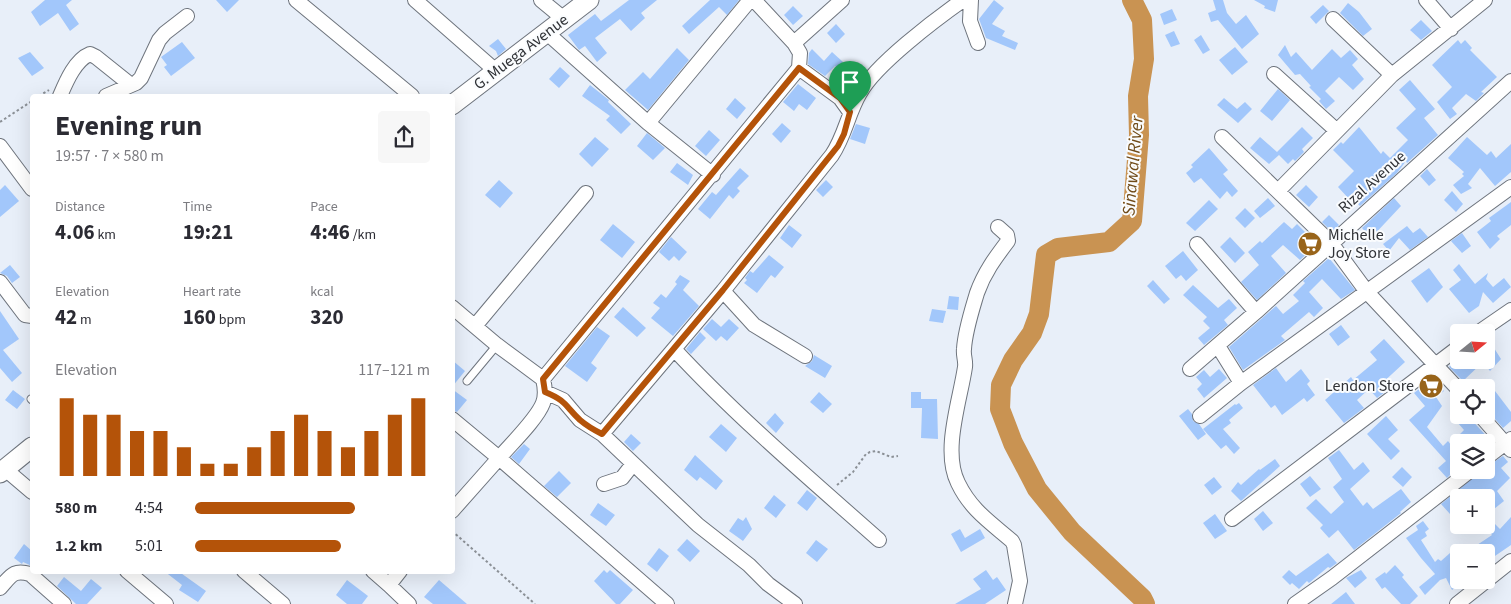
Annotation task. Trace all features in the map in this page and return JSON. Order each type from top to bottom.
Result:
[{"type":"street","points":[[296,0],[410,94]]},
{"type":"street","points":[[415,0],[496,71]]},
{"type":"street","points":[[541,0],[564,19]]},
{"type":"street","name":"G. Muega Avenue","points":[[455,103],[589,0]]},
{"type":"street","points":[[648,123],[750,0]]},
{"type":"street","points":[[455,508],[538,412],[543,403],[544,386],[799,68],[800,54],[794,42],[754,0]]},
{"type":"street","points":[[794,42],[842,0]]},
{"type":"street","points":[[602,434],[723,290],[832,155],[844,134],[850,112],[859,93],[872,76],[962,0]]},
{"type":"street","points":[[971,0],[970,21],[978,43]]},
{"type":"street","points":[[1426,0],[1451,29]]},
{"type":"street","points":[[1278,191],[1392,76],[1485,0]]},
{"type":"street","points":[[111,94],[131,85],[141,78],[165,33],[187,16]]},
{"type":"street","points":[[1333,20],[1392,76]]},
{"type":"street","points":[[547,33],[648,123],[713,175]]},
{"type":"street","points":[[61,94],[77,65],[84,57],[90,54],[131,85]]},
{"type":"street","points":[[799,68],[840,98],[850,112]]},
{"type":"street","points":[[1274,74],[1337,131]]},
{"type":"street","name":"Rizal Avenue","points":[[1190,369],[1218,346],[1511,82]]},
{"type":"street","points":[[1222,137],[1331,243],[1367,292],[1450,380]]},
{"type":"street","points":[[0,146],[30,184]]},
{"type":"street","points":[[1200,416],[1241,383],[1511,187]]},
{"type":"street","points":[[475,326],[586,193]]},
{"type":"street","points":[[998,227],[1007,235],[1008,241],[983,278],[966,336],[963,356],[965,366],[958,396],[952,465],[957,483],[974,508],[983,518],[1012,541],[1014,545],[1020,581],[1015,604]]},
{"type":"street","points":[[1197,244],[1256,312]]},
{"type":"street","points":[[0,282],[25,315],[30,316]]},
{"type":"street","points":[[723,290],[754,325],[805,356]]},
{"type":"street","points":[[455,309],[563,400],[580,420],[602,434],[698,526],[749,565],[768,584],[795,604]]},
{"type":"street","points":[[1491,324],[1511,310]]},
{"type":"street","points":[[1218,346],[1241,383]]},
{"type":"street","points":[[674,349],[700,377],[879,540]]},
{"type":"street","points":[[1232,518],[1450,354]]},
{"type":"street","points":[[455,421],[667,604]]},
{"type":"street","points":[[1489,424],[1509,444],[1495,453]]},
{"type":"street","points":[[30,449],[3,471],[30,491]]},
{"type":"street","points":[[604,484],[622,478],[633,464]]},
{"type":"street","points":[[1295,604],[1332,578],[1459,479]]},
{"type":"street","points":[[1457,604],[1511,561]]},
{"type":"street","points":[[0,588],[17,571],[23,572],[30,574],[64,604]]},
{"type":"street","points":[[131,574],[166,604]]},
{"type":"street","points":[[248,574],[283,604]]},
{"type":"street","points":[[377,574],[409,604]]},
{"type":"street","points":[[389,584],[397,574]]},
{"type":"lane","points":[[467,381],[497,345]]},
{"type":"path","points":[[0,122],[30,102]]},
{"type":"path","points":[[827,494],[853,472],[866,454],[876,451],[891,457],[898,456]]},
{"type":"path","points":[[455,534],[535,604]]},
{"type":"building","points":[[45,0],[72,0],[66,5],[79,24],[70,31],[58,13],[40,26],[31,12]]},
{"type":"building","points":[[216,0],[239,0],[227,12]]},
{"type":"building","points":[[629,0],[657,0],[641,13],[645,18],[631,31],[620,19],[595,38],[607,53],[597,62],[585,46],[579,50],[568,35],[595,14],[601,21]]},
{"type":"building","points":[[710,0],[739,0],[727,15],[719,7],[689,34],[682,26]]},
{"type":"building","points":[[994,0],[1004,8],[992,24],[1005,31],[1002,36],[1018,43],[1015,50],[986,38],[979,19]]},
{"type":"building","points":[[1213,0],[1223,0],[1227,13],[1236,24],[1246,15],[1259,34],[1242,49],[1218,20],[1211,22],[1208,13],[1216,10]]},
{"type":"building","points":[[1254,0],[1278,0],[1275,12],[1264,8],[1265,6]]},
{"type":"building","points":[[1348,3],[1359,12],[1372,29],[1363,36],[1340,13]]},
{"type":"building","points":[[1323,5],[1329,11],[1316,24],[1310,17]]},
{"type":"building","points":[[793,6],[803,16],[793,25],[784,15]]},
{"type":"building","points":[[1172,9],[1177,20],[1164,25],[1160,14]]},
{"type":"building","points":[[1421,20],[1432,31],[1421,40],[1410,30]]},
{"type":"building","points":[[836,24],[845,34],[836,43],[827,33]]},
{"type":"building","points":[[1174,31],[1180,44],[1171,47],[1165,35]]},
{"type":"building","points":[[1201,35],[1210,50],[1203,54],[1194,40]]},
{"type":"building","points":[[498,39],[506,49],[498,56],[496,51],[489,46]]},
{"type":"building","points":[[1458,40],[1461,44],[1465,40],[1472,48],[1470,50],[1497,77],[1481,92],[1484,93],[1476,101],[1466,94],[1452,108],[1457,114],[1450,119],[1437,102],[1452,87],[1432,65]]},
{"type":"building","points":[[182,42],[195,58],[171,76],[164,67],[167,65],[161,57]]},
{"type":"building","points":[[1285,45],[1291,57],[1296,52],[1312,70],[1332,49],[1341,58],[1350,50],[1358,59],[1352,65],[1364,79],[1353,90],[1339,77],[1325,91],[1335,101],[1326,109],[1319,101],[1321,99],[1309,87],[1311,86],[1300,74],[1295,75],[1278,55]]},
{"type":"building","points":[[1235,47],[1248,62],[1232,75],[1219,60]]},
{"type":"building","points":[[677,48],[689,60],[648,110],[625,90],[643,72],[650,79]]},
{"type":"building","points":[[812,49],[824,61],[832,52],[843,62],[837,68],[835,66],[825,76],[808,64],[809,53]]},
{"type":"building","points":[[30,52],[44,68],[32,76],[18,58]]},
{"type":"building","points":[[560,67],[570,76],[559,88],[549,79]]},
{"type":"building","points":[[1410,80],[1435,109],[1424,118],[1438,135],[1407,163],[1406,161],[1397,173],[1360,206],[1352,198],[1350,200],[1338,187],[1354,171],[1333,150],[1341,142],[1343,144],[1359,127],[1381,154],[1383,151],[1390,158],[1408,140],[1396,128],[1416,109],[1399,90]]},
{"type":"building","points":[[798,84],[816,98],[807,110],[799,104],[794,111],[783,102]]},
{"type":"building","points":[[590,85],[609,100],[608,102],[631,124],[621,134],[606,120],[610,116],[582,96]]},
{"type":"building","points":[[1278,89],[1290,100],[1272,121],[1260,111]]},
{"type":"building","points":[[735,98],[746,108],[737,119],[726,109]]},
{"type":"building","points":[[1224,98],[1237,109],[1245,102],[1252,109],[1238,123],[1217,105]]},
{"type":"building","points":[[782,123],[791,131],[781,143],[772,134]]},
{"type":"building","points":[[856,124],[870,128],[865,144],[850,139]]},
{"type":"building","points":[[1302,127],[1313,138],[1302,149],[1304,152],[1295,161],[1293,159],[1288,164],[1279,155],[1269,164],[1250,148],[1260,137],[1277,152]]},
{"type":"building","points":[[709,130],[720,140],[706,156],[695,146]]},
{"type":"building","points":[[647,133],[665,148],[653,160],[637,146]]},
{"type":"building","points":[[595,137],[609,149],[592,167],[579,154]]},
{"type":"building","points":[[1467,137],[1487,155],[1491,151],[1496,158],[1511,144],[1511,172],[1495,186],[1480,168],[1468,184],[1472,188],[1461,194],[1453,185],[1464,176],[1462,174],[1464,172],[1448,158]]},
{"type":"building","points":[[1209,148],[1228,170],[1223,174],[1238,191],[1232,197],[1227,191],[1220,199],[1201,178],[1194,183],[1186,173],[1193,167],[1191,165]]},
{"type":"building","points":[[677,163],[693,175],[688,185],[670,172]]},
{"type":"building","points":[[740,168],[749,176],[737,188],[740,191],[733,199],[729,195],[710,219],[698,209],[712,192],[716,195]]},
{"type":"building","points":[[1427,169],[1436,180],[1429,186],[1420,176]]},
{"type":"building","points":[[499,180],[513,193],[500,208],[485,195]]},
{"type":"building","points":[[826,180],[833,187],[823,197],[816,190]]},
{"type":"building","points":[[5,185],[19,201],[0,217],[0,190]]},
{"type":"building","points":[[1306,185],[1318,197],[1309,207],[1296,195]]},
{"type":"building","points":[[1452,191],[1463,204],[1456,212],[1444,200]]},
{"type":"building","points":[[1268,198],[1275,206],[1260,218],[1254,211]]},
{"type":"building","points":[[1394,198],[1401,206],[1371,238],[1362,228]]},
{"type":"building","points":[[1209,200],[1218,209],[1195,231],[1186,223]]},
{"type":"building","points":[[1511,202],[1511,225],[1497,236],[1500,239],[1490,249],[1477,232],[1491,221],[1489,218]]},
{"type":"building","points":[[1245,208],[1255,218],[1245,228],[1235,218]]},
{"type":"building","points":[[1329,215],[1339,225],[1332,232],[1322,222]]},
{"type":"building","points":[[1284,222],[1292,229],[1297,224],[1305,232],[1301,236],[1313,248],[1300,260],[1283,245],[1271,256],[1286,273],[1257,300],[1241,282],[1259,265],[1248,252],[1260,241],[1262,243]]},
{"type":"building","points":[[613,224],[635,242],[622,258],[600,240]]},
{"type":"building","points":[[789,225],[802,235],[792,248],[780,238]]},
{"type":"building","points":[[1407,226],[1413,233],[1420,228],[1428,237],[1410,250],[1399,238],[1389,251],[1383,244]]},
{"type":"building","points":[[1462,233],[1471,246],[1462,253],[1451,241]]},
{"type":"building","points":[[671,237],[687,252],[679,261],[674,256],[669,261],[659,252]]},
{"type":"building","points":[[1230,237],[1245,253],[1235,263],[1220,247]]},
{"type":"building","points":[[1183,251],[1198,270],[1186,281],[1181,275],[1176,279],[1165,266]]},
{"type":"building","points":[[769,255],[784,267],[775,278],[771,275],[757,293],[744,283],[747,280],[745,278],[750,271],[753,273]]},
{"type":"building","points":[[1329,258],[1355,290],[1341,299],[1322,279],[1309,292],[1323,308],[1314,317],[1309,312],[1281,336],[1285,340],[1243,370],[1229,347],[1276,306],[1283,314],[1299,301],[1293,295],[1305,283],[1303,281]]},
{"type":"building","points":[[1459,264],[1475,284],[1488,273],[1486,279],[1493,287],[1504,278],[1511,287],[1493,303],[1483,292],[1479,306],[1469,313],[1449,289],[1461,280],[1453,270]]},
{"type":"building","points":[[10,265],[20,277],[12,283],[7,276],[0,273]]},
{"type":"building","points":[[1429,268],[1443,287],[1427,303],[1411,281]]},
{"type":"building","points":[[680,275],[690,281],[683,290],[699,306],[673,336],[651,318],[660,308],[653,303],[661,294],[666,298],[677,284],[675,282]]},
{"type":"building","points":[[1153,280],[1170,299],[1164,304],[1147,286]]},
{"type":"building","points":[[1193,285],[1218,308],[1229,299],[1237,308],[1224,320],[1228,325],[1204,345],[1198,338],[1210,328],[1203,321],[1207,317],[1183,295]]},
{"type":"building","points":[[949,296],[959,297],[958,310],[947,309]]},
{"type":"building","points":[[623,307],[646,328],[637,337],[614,317]]},
{"type":"building","points":[[932,309],[946,311],[943,323],[929,321]]},
{"type":"building","points":[[0,311],[19,339],[3,350],[22,373],[12,382],[0,368]]},
{"type":"building","points":[[712,319],[721,327],[729,319],[739,328],[727,341],[721,336],[716,341],[703,329]]},
{"type":"building","points":[[1341,325],[1350,337],[1338,346],[1329,334]]},
{"type":"building","points":[[597,327],[610,336],[591,363],[597,368],[587,382],[565,366]]},
{"type":"building","points":[[700,332],[706,338],[691,354],[686,349]]},
{"type":"building","points":[[1384,339],[1405,362],[1379,386],[1385,392],[1377,398],[1369,389],[1357,400],[1364,408],[1344,423],[1325,400],[1351,377],[1353,380],[1377,360],[1370,352]]},
{"type":"building","points":[[1495,350],[1501,359],[1495,366]]},
{"type":"building","points":[[814,355],[832,366],[825,378],[805,366],[812,361]]},
{"type":"building","points":[[455,363],[465,371],[455,383]]},
{"type":"building","points":[[1276,368],[1286,382],[1301,369],[1310,381],[1307,384],[1315,395],[1307,402],[1304,398],[1282,415],[1275,405],[1271,408],[1253,385]]},
{"type":"building","points":[[1219,369],[1227,378],[1204,398],[1197,389],[1202,384],[1196,377],[1204,370],[1210,377]]},
{"type":"building","points":[[1451,369],[1476,369],[1465,379],[1461,379]]},
{"type":"building","points":[[1432,379],[1444,391],[1436,397],[1442,406],[1427,427],[1443,446],[1448,441],[1450,444],[1450,475],[1447,478],[1438,468],[1446,461],[1409,420],[1425,406],[1414,393]]},
{"type":"building","points":[[13,390],[25,399],[17,409],[5,400]]},
{"type":"building","points":[[455,391],[467,400],[457,412],[455,411]]},
{"type":"building","points":[[1495,391],[1511,412],[1511,421],[1503,428],[1495,419]]},
{"type":"building","points":[[819,392],[832,404],[823,413],[810,402]]},
{"type":"building","points":[[911,392],[921,392],[921,399],[937,399],[938,439],[921,438],[922,408],[911,408]]},
{"type":"building","points":[[1239,403],[1243,408],[1229,420],[1231,423],[1223,429],[1240,448],[1234,454],[1226,445],[1221,449],[1203,429],[1235,404]]},
{"type":"building","points":[[1188,409],[1192,414],[1193,421],[1199,424],[1206,434],[1198,440],[1179,416]]},
{"type":"building","points":[[775,413],[784,423],[776,433],[766,423]]},
{"type":"building","points":[[1386,416],[1398,430],[1388,439],[1400,451],[1391,460],[1367,434]]},
{"type":"building","points":[[721,424],[737,438],[726,452],[709,437]]},
{"type":"building","points":[[1459,424],[1475,424],[1485,434],[1460,434],[1464,430]]},
{"type":"building","points":[[631,434],[641,443],[633,451],[624,442]]},
{"type":"building","points":[[524,444],[530,449],[519,464],[511,457]]},
{"type":"building","points":[[1339,450],[1354,470],[1363,462],[1370,471],[1350,489],[1363,506],[1367,502],[1373,509],[1401,489],[1411,502],[1401,513],[1354,550],[1338,530],[1329,538],[1320,528],[1323,525],[1306,508],[1316,499],[1331,514],[1344,502],[1333,487],[1342,479],[1328,458]]},
{"type":"building","points":[[695,455],[723,481],[716,490],[700,477],[697,481],[684,470]]},
{"type":"building","points":[[1503,456],[1508,462],[1501,468],[1510,478],[1497,491],[1504,501],[1495,508],[1495,489],[1459,489],[1472,479],[1495,479],[1495,461]]},
{"type":"building","points":[[1275,459],[1280,466],[1241,501],[1231,491],[1238,482],[1241,485],[1259,469]]},
{"type":"building","points":[[1402,467],[1412,477],[1403,487],[1392,477]]},
{"type":"building","points":[[559,471],[571,483],[557,497],[544,486]]},
{"type":"building","points":[[1310,476],[1321,489],[1310,497],[1300,484]]},
{"type":"building","points":[[1214,477],[1222,487],[1212,495],[1204,485]]},
{"type":"building","points":[[807,490],[817,498],[807,511],[797,503]]},
{"type":"building","points":[[774,495],[786,505],[776,518],[764,508]]},
{"type":"building","points":[[1450,497],[1450,514],[1441,504]]},
{"type":"building","points":[[598,503],[615,515],[606,526],[590,515]]},
{"type":"building","points":[[1263,511],[1273,523],[1263,531],[1254,519]]},
{"type":"building","points":[[1215,514],[1227,531],[1215,539],[1203,523]]},
{"type":"building","points":[[746,517],[752,529],[743,541],[729,531],[738,518],[743,521]]},
{"type":"building","points":[[1511,517],[1511,545],[1495,556],[1495,544],[1478,544],[1491,534],[1495,534],[1495,524],[1500,529]]},
{"type":"building","points":[[1423,521],[1429,529],[1425,532],[1427,536],[1421,540],[1435,562],[1438,559],[1441,561],[1450,553],[1450,586],[1446,578],[1440,580],[1425,595],[1419,587],[1435,574],[1406,538],[1418,530],[1416,526]]},
{"type":"building","points":[[960,529],[965,538],[980,529],[985,538],[961,552],[951,534]]},
{"type":"building","points":[[687,539],[700,551],[690,562],[677,550]]},
{"type":"building","points":[[816,540],[828,549],[817,562],[806,553]]},
{"type":"building","points":[[24,544],[30,549],[30,565],[23,562],[22,564],[14,558]]},
{"type":"building","points":[[659,548],[669,556],[657,572],[647,564]]},
{"type":"building","points":[[1328,553],[1337,563],[1330,568],[1328,567],[1309,583],[1307,581],[1299,589],[1292,583],[1290,585],[1282,577],[1289,570],[1296,576]]},
{"type":"building","points":[[1395,565],[1404,575],[1402,577],[1418,596],[1410,604],[1401,604],[1385,587],[1382,589],[1375,579],[1385,572],[1386,574]]},
{"type":"building","points":[[604,570],[607,573],[610,570],[633,590],[620,604],[616,604],[594,581]]},
{"type":"building","points":[[986,570],[993,580],[997,577],[1006,590],[985,604],[955,604],[981,589],[973,579]]},
{"type":"building","points":[[1361,570],[1367,578],[1355,588],[1346,578]]},
{"type":"building","points":[[168,574],[182,574],[206,591],[198,602],[179,590],[182,585]]},
{"type":"building","points":[[64,577],[81,591],[91,579],[102,588],[87,604],[76,604],[57,586]]},
{"type":"building","points":[[347,580],[368,596],[362,604],[347,604],[336,595]]},
{"type":"building","points":[[439,580],[467,604],[433,604],[424,597]]},
{"type":"building","points":[[1346,592],[1355,604],[1331,604]]},
{"type":"waterway","name":"Sinawal River","points":[[1132,0],[1142,20],[1144,59],[1138,96],[1139,135],[1132,221],[1109,242],[1058,248],[1046,255],[1039,314],[1032,333],[1013,360],[1001,385],[1000,409],[1013,443],[1037,489],[1072,532],[1142,598],[1145,604]]},
{"type":"place","name":"Michelle Joy Store","points":[[1310,244]]},
{"type":"place","name":"Lendon Store","points":[[1431,386]]},
{"type":"route","points":[[799,68],[840,98],[850,112],[844,134],[832,155],[723,290],[658,366],[625,409],[602,434],[580,420],[563,400],[545,392],[543,379],[713,175],[799,68]]}]
